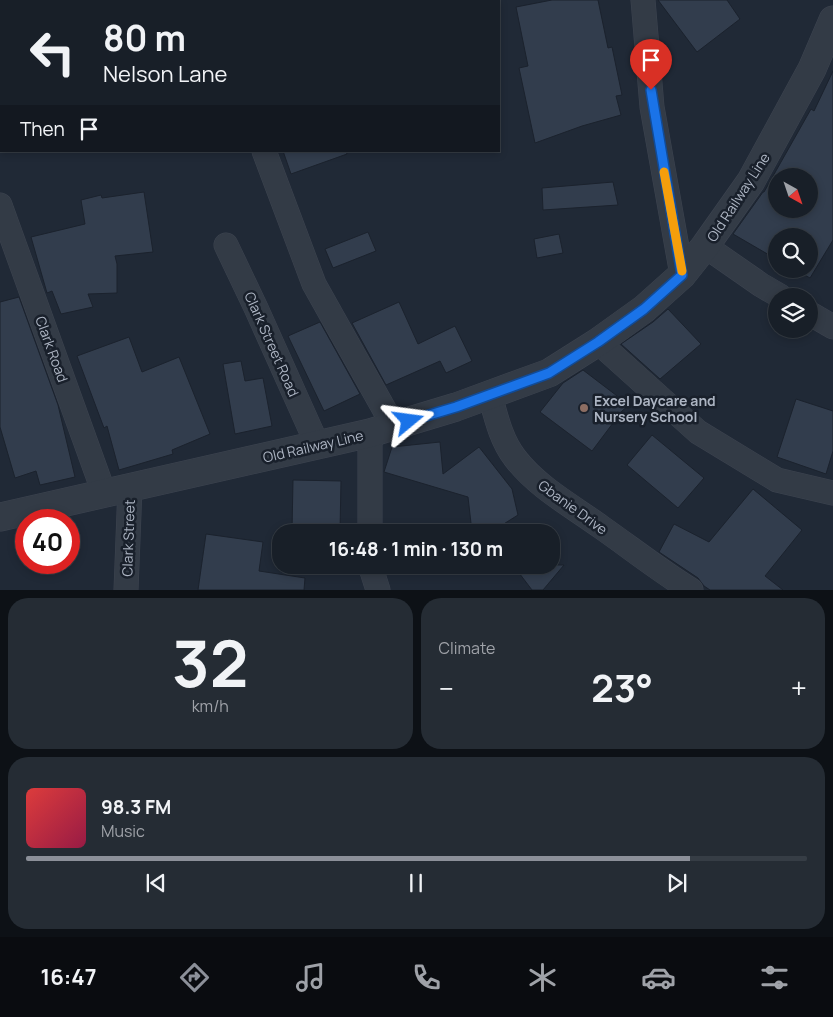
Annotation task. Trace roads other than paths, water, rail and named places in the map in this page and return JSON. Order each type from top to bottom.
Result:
[{"type":"street","points":[[643,0],[652,107],[682,275]]},
{"type":"street","name":"Old Railway Line","points":[[0,517],[234,465],[382,429],[456,407],[549,373],[598,342],[644,309],[682,275],[752,181],[812,69],[833,20]]},
{"type":"street","points":[[264,152],[314,284],[382,429],[371,524]]},
{"type":"street","name":"Clark Road","points":[[0,205],[117,490]]},
{"type":"street","name":"Clark Street Road","points":[[226,245],[317,444]]},
{"type":"street","points":[[705,246],[768,289]]},
{"type":"street","points":[[818,318],[833,327]]},
{"type":"street","points":[[598,342],[698,432],[777,480],[833,494]]},
{"type":"street","name":"Gbanie Drive","points":[[490,395],[502,438],[524,469],[540,484],[581,514],[692,590]]},
{"type":"street","name":"Clark Street","points":[[117,490],[126,590]]},
{"type":"street","points":[[373,574],[378,590]]},
{"type":"place","name":"Excel Daycare and Nursery School","points":[[584,408]]}]
